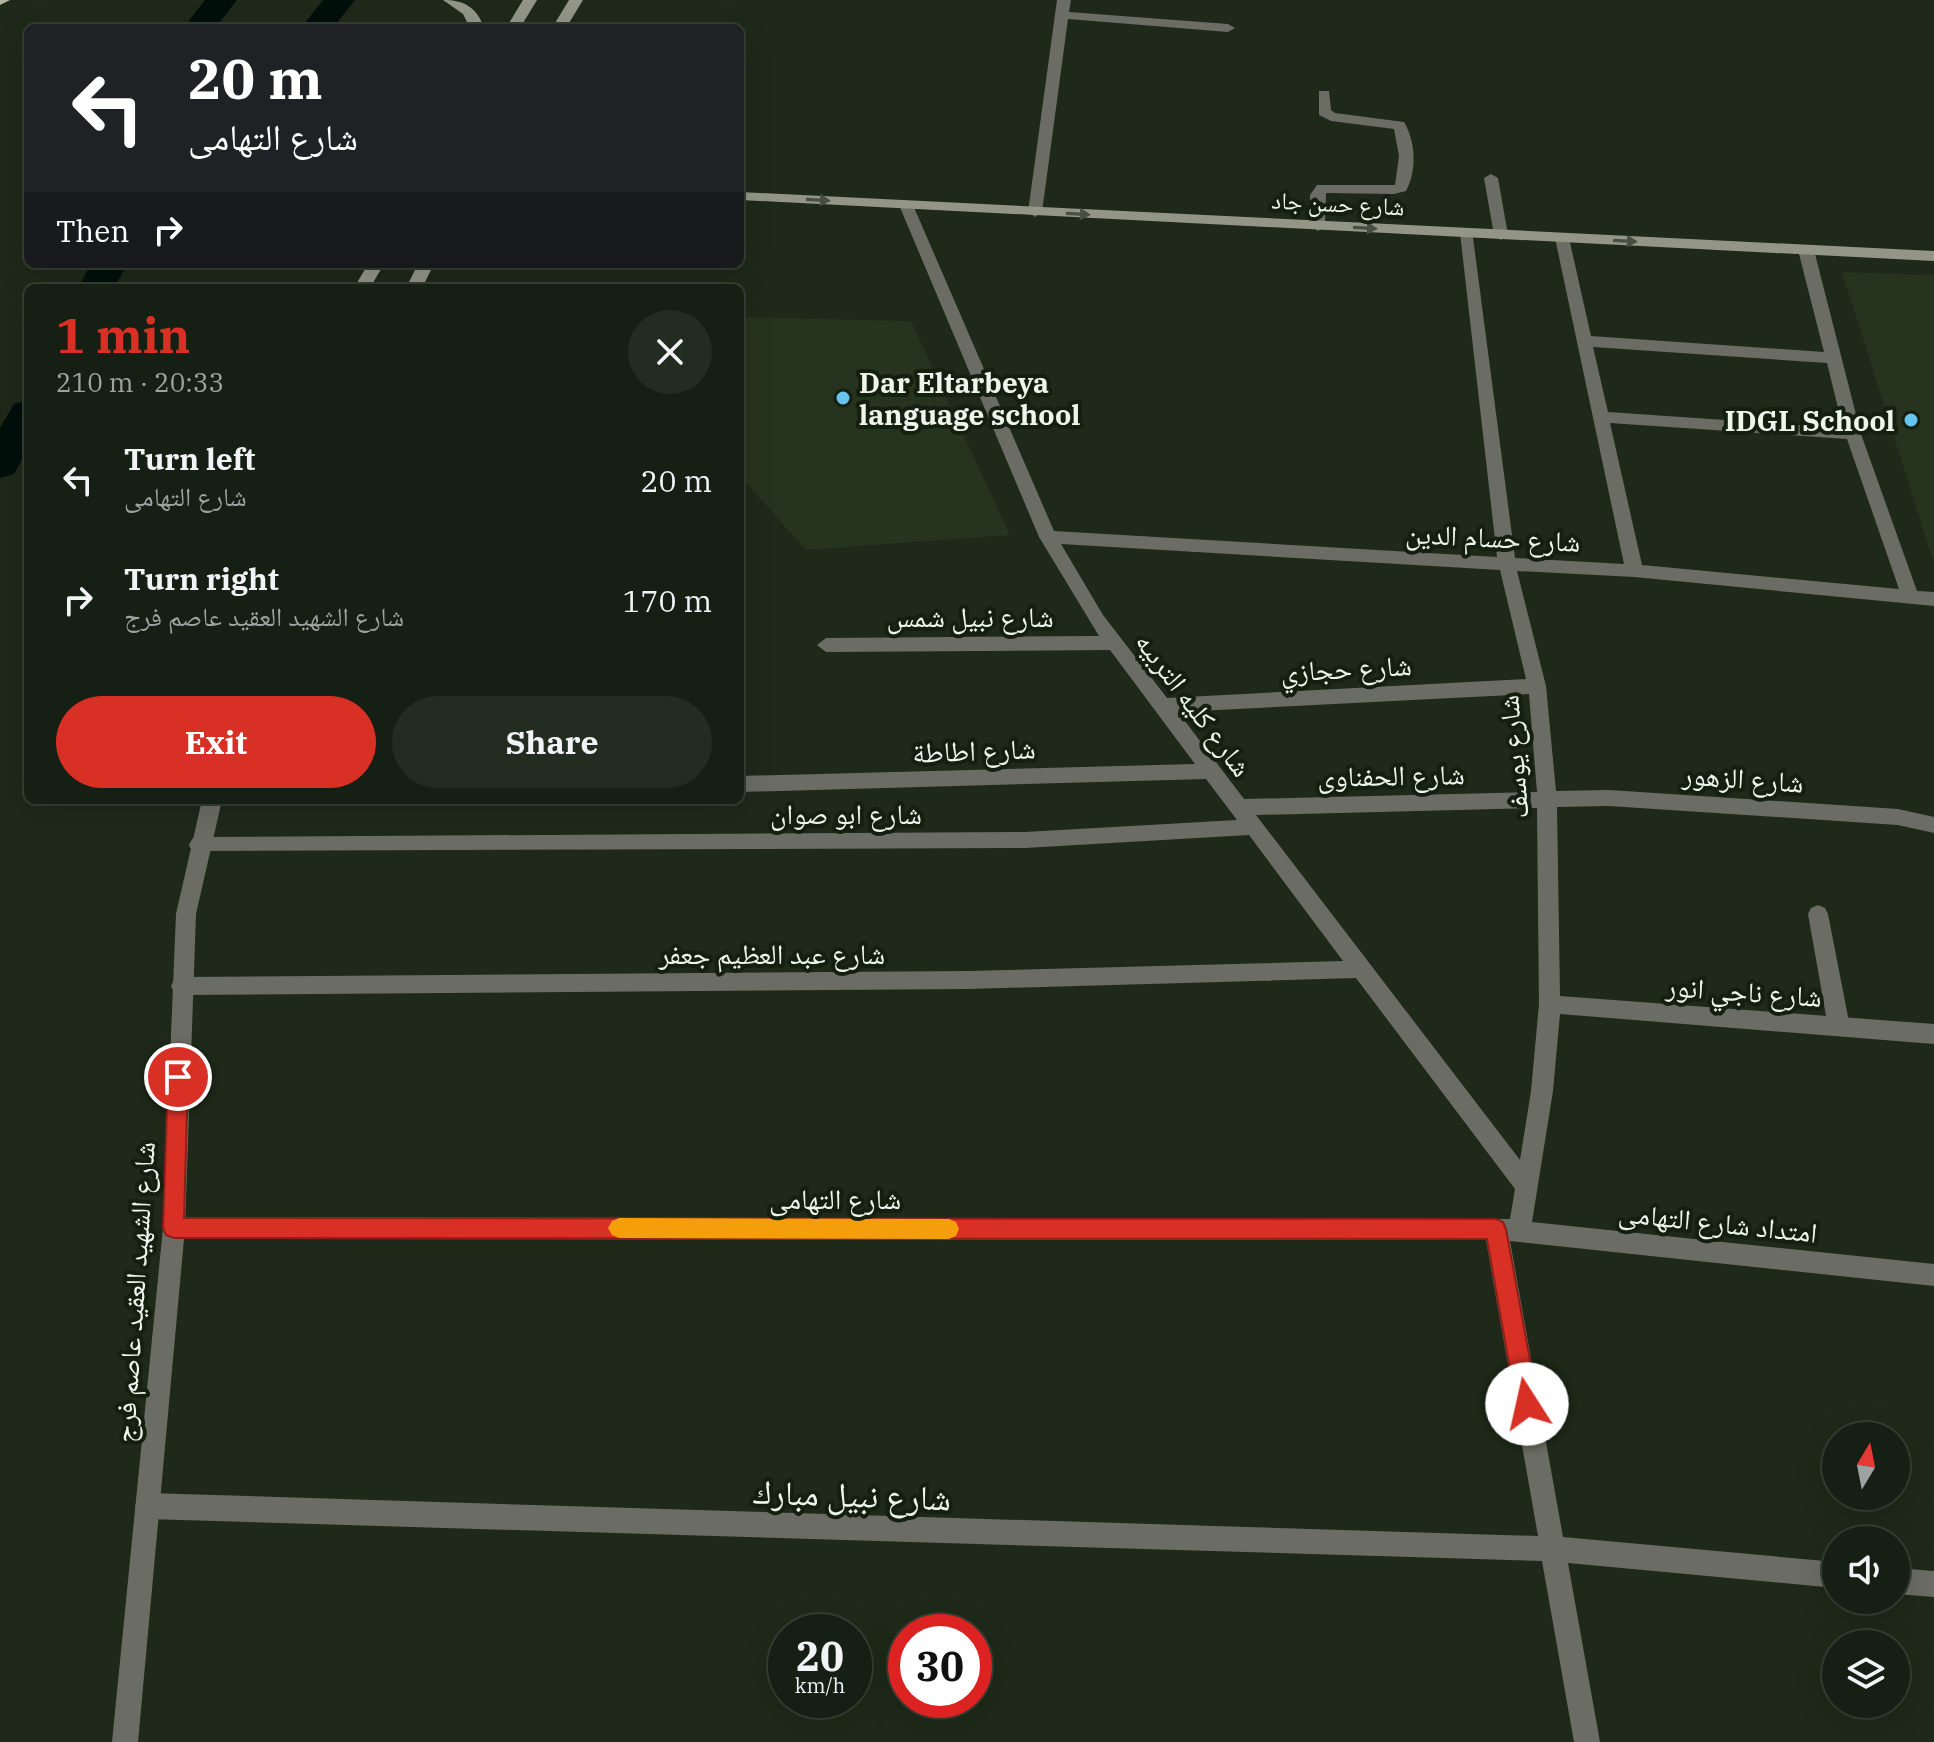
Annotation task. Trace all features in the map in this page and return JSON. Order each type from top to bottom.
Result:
[{"type":"main road","points":[[450,0],[462,5],[476,24]]},
{"type":"main road","points":[[515,24],[530,0]]},
{"type":"main road","points":[[561,24],[576,0]]},
{"type":"main road","name":"شارع حسن جاد","points":[[744,196],[1934,256]]},
{"type":"street","points":[[1035,212],[1064,0]]},
{"type":"street","points":[[1062,15],[1228,28]]},
{"type":"street","points":[[1318,226],[1317,195],[1322,188],[1394,190],[1404,184],[1404,133],[1399,125],[1331,117],[1324,112],[1324,94]]},
{"type":"street","points":[[1491,178],[1501,235]]},
{"type":"street","name":"شارع كليه التربيه","points":[[906,205],[1048,537],[1113,643],[1525,1185]]},
{"type":"street","name":"شارع يوسف","points":[[1467,233],[1507,564],[1537,686],[1546,761],[1550,1004],[1542,1091],[1525,1185],[1507,1230],[1554,1549],[1587,1742]]},
{"type":"street","points":[[1562,238],[1634,571]]},
{"type":"street","points":[[1806,250],[1831,358],[1853,434],[1910,596]]},
{"type":"street","points":[[1584,341],[1831,358]]},
{"type":"street","points":[[1601,417],[1853,434]]},
{"type":"street","name":"شارع حسام الدين","points":[[1048,537],[1634,571],[1934,599]]},
{"type":"street","name":"شارع نبيل شمس","points":[[826,645],[1113,643]]},
{"type":"street","name":"شارع حجازي","points":[[1159,706],[1537,686]]},
{"type":"street","name":"شارع اطاطة","points":[[744,784],[1210,771]]},
{"type":"street","name":"شارع الزهور","points":[[1547,800],[1641,799],[1898,817],[1934,825]]},
{"type":"street","name":"شارع الحفناوى","points":[[1237,807],[1547,800]]},
{"type":"street","name":"شارع الشهيد العقيد عاصم فرج","points":[[125,1742],[174,1228],[186,914],[199,845],[211,804]]},
{"type":"street","name":"شارع ابو صوان","points":[[199,845],[1025,840],[1253,827]]},
{"type":"street","points":[[1818,914],[1839,1027]]},
{"type":"street","name":"شارع عبد العظيم جعفر","points":[[181,986],[969,980],[1363,969]]},
{"type":"street","name":"شارع ناجي انور","points":[[1550,1004],[1934,1034]]},
{"type":"street","name":"شارع التهامى","points":[[174,1228],[1507,1230]]},
{"type":"street","name":"امتداد شارع التهامى","points":[[1507,1230],[1934,1275]]},
{"type":"street","name":"شارع نبيل مبارك","points":[[148,1506],[1554,1549],[1822,1574]]},
{"type":"street","points":[[1910,1582],[1934,1584]]},
{"type":"shaded area","name":"IDGL School","points":[[1842,272],[1934,275],[1934,564]]},
{"type":"shaded area","name":"Dar Eltarbeya language school","points":[[744,317],[911,321],[1010,535],[806,550],[744,480]]},
{"type":"waterway","points":[[202,24],[221,0]]},
{"type":"waterway","points":[[320,24],[339,0]]},
{"type":"waterway","points":[[98,284],[107,268]]},
{"type":"waterway","points":[[0,464],[24,420]]},
{"type":"slow traffic","points":[[619,1228],[949,1229]]},
{"type":"place","name":"Dar Eltarbeya language school","points":[[843,398]]},
{"type":"place","name":"IDGL School","points":[[1911,420]]},
{"type":"route","points":[[178,1077],[174,1228],[1496,1229],[1527,1404]]}]
